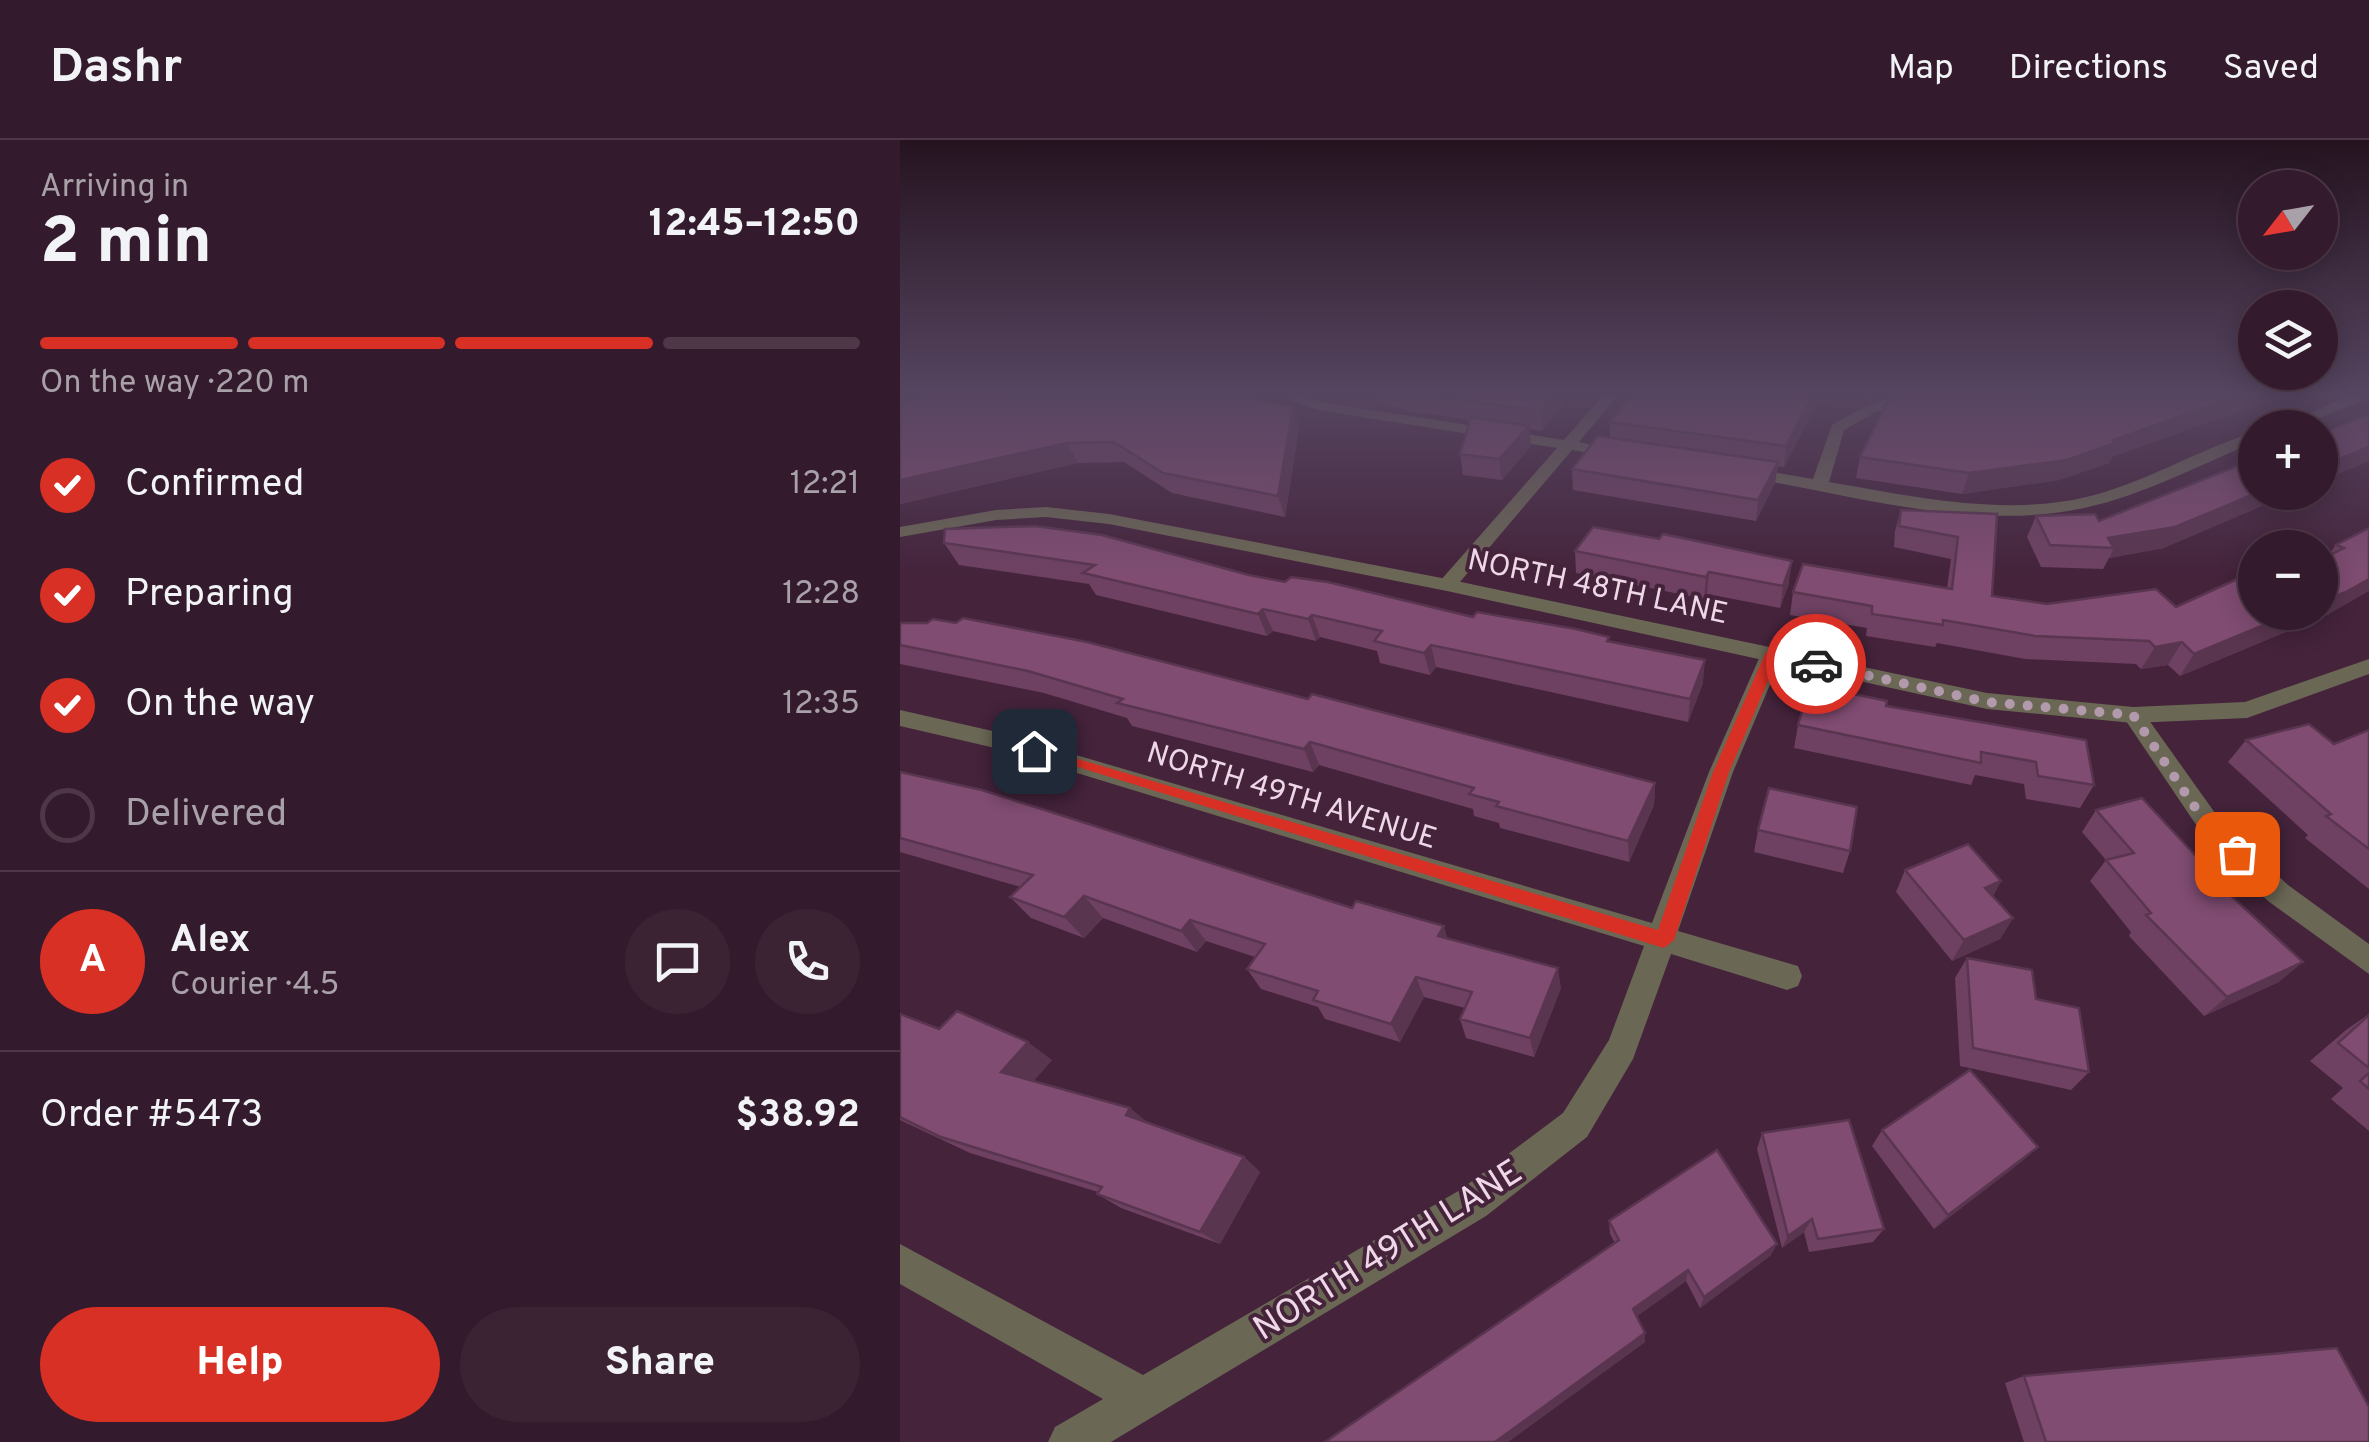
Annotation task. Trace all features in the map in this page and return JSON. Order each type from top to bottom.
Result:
[{"type":"street","points":[[1446,585],[1557,456]]},
{"type":"street","points":[[1636,456],[1644,457]]},
{"type":"street","points":[[1820,483],[1828,456]]},
{"type":"street","points":[[1722,468],[1976,506],[2048,509],[2085,503],[2209,456]]},
{"type":"street","points":[[1046,512],[1066,491]]},
{"type":"street","name":"NORTH 48TH LANE","points":[[900,532],[977,518],[1046,512],[1109,518],[1446,585],[1987,702],[2133,715],[2247,710],[2369,666]]},
{"type":"street","name":"NORTH 49TH LANE","points":[[1070,1442],[1474,1203],[1575,1126],[1622,1048],[1664,940],[1721,772],[1772,654]]},
{"type":"street","points":[[2133,715],[2216,834],[2278,893],[2369,961]]},
{"type":"street","name":"NORTH 49TH AVENUE","points":[[900,718],[1016,746],[1664,940]]},
{"type":"street","points":[[1664,940],[1787,976]]},
{"type":"street","points":[[900,1262],[1144,1398]]},
{"type":"building","points":[[900,456],[1009,456],[900,480]]},
{"type":"building","points":[[1136,456],[1285,456],[1278,496],[1163,473]]},
{"type":"building","points":[[1582,456],[1735,456],[1778,462],[1758,500],[1572,469]]},
{"type":"building","points":[[1861,456],[2079,456],[1969,473]]},
{"type":"building","points":[[2238,466],[2238,501],[2175,527],[2108,538],[2114,548],[2050,545],[2036,516],[2095,514],[2099,521]]},
{"type":"building","points":[[1901,510],[1997,514],[1992,596],[2047,604],[2156,589],[2176,607],[2238,579],[2238,630],[2252,630],[2194,654],[2182,642],[2155,647],[2149,641],[2035,636],[1943,620],[1943,625],[1872,614],[1872,606],[1793,592],[1803,564],[1952,589],[1958,537],[1899,526]]},
{"type":"building","points":[[1035,526],[1102,535],[1249,575],[1285,582],[1291,577],[1328,582],[1473,617],[1477,612],[1576,629],[1609,637],[1607,641],[1705,660],[1690,699],[1431,645],[1424,653],[1374,641],[1382,631],[1312,615],[1308,619],[1263,609],[1258,614],[1083,573],[1095,565],[944,543],[945,529]]},
{"type":"building","points":[[1593,527],[1659,539],[1663,534],[1792,561],[1783,586],[1709,572],[1706,577],[1575,551]]},
{"type":"building","points":[[2369,528],[2369,579],[2338,595],[2338,551],[2344,548],[2338,544]]},
{"type":"building","points":[[963,618],[1087,642],[1308,699],[1312,694],[1655,783],[1628,841],[1496,806],[1499,802],[1469,794],[1474,788],[1310,742],[1304,749],[1117,703],[1123,699],[1028,671],[900,645],[900,623],[927,623],[933,619],[956,623]]},
{"type":"building","points":[[1810,685],[1887,701],[1886,706],[2086,740],[2094,785],[2038,776],[2036,762],[1981,752],[1981,763],[1798,725]]},
{"type":"building","points":[[2309,724],[2334,744],[2369,730],[2369,849],[2326,816],[2331,814],[2246,740]]},
{"type":"building","points":[[900,772],[982,790],[1352,908],[1356,901],[1444,926],[1438,936],[1558,968],[1530,1038],[1460,1019],[1472,992],[1416,977],[1391,1024],[1313,1000],[1318,991],[1247,969],[1265,944],[1190,920],[1181,931],[1084,896],[1064,917],[1010,897],[1033,875],[900,838]]},
{"type":"building","points":[[1769,788],[1857,807],[1850,851],[1758,830]]},
{"type":"building","points":[[2142,798],[2206,867],[2201,868],[2303,962],[2227,997],[2146,915],[2151,913],[2106,860],[2134,853],[2096,810]]},
{"type":"building","points":[[1968,844],[2001,881],[1985,888],[2013,918],[1964,940],[1905,870]]},
{"type":"building","points":[[1967,958],[2032,970],[2036,999],[2079,1008],[2089,1072],[1973,1048]]},
{"type":"building","points":[[957,1011],[1028,1042],[1001,1072],[1130,1108],[1126,1115],[1244,1157],[1200,1232],[1097,1194],[1102,1187],[941,1137],[900,1117],[900,1014],[939,1029]]},
{"type":"building","points":[[2369,1015],[2369,1068],[2338,1043]]},
{"type":"building","points":[[1970,1070],[2038,1147],[1948,1215],[1882,1130]]},
{"type":"building","points":[[2369,1073],[2369,1089],[2360,1081]]},
{"type":"building","points":[[1849,1120],[1884,1229],[1818,1239],[1812,1219],[1788,1236],[1762,1133]]},
{"type":"building","points":[[1717,1150],[1777,1244],[1704,1297],[1688,1270],[1633,1309],[1645,1333],[1495,1442],[1325,1442],[1619,1240],[1609,1221]]},
{"type":"building","points":[[2337,1348],[2369,1407],[2369,1442],[2046,1442],[2024,1376]]},
{"type":"way so far","points":[[1816,664],[1987,702],[2133,715],[2194,806],[2237,854]]},
{"type":"route","points":[[1034,751],[1664,940],[1721,772],[1772,654],[1816,664]]}]
